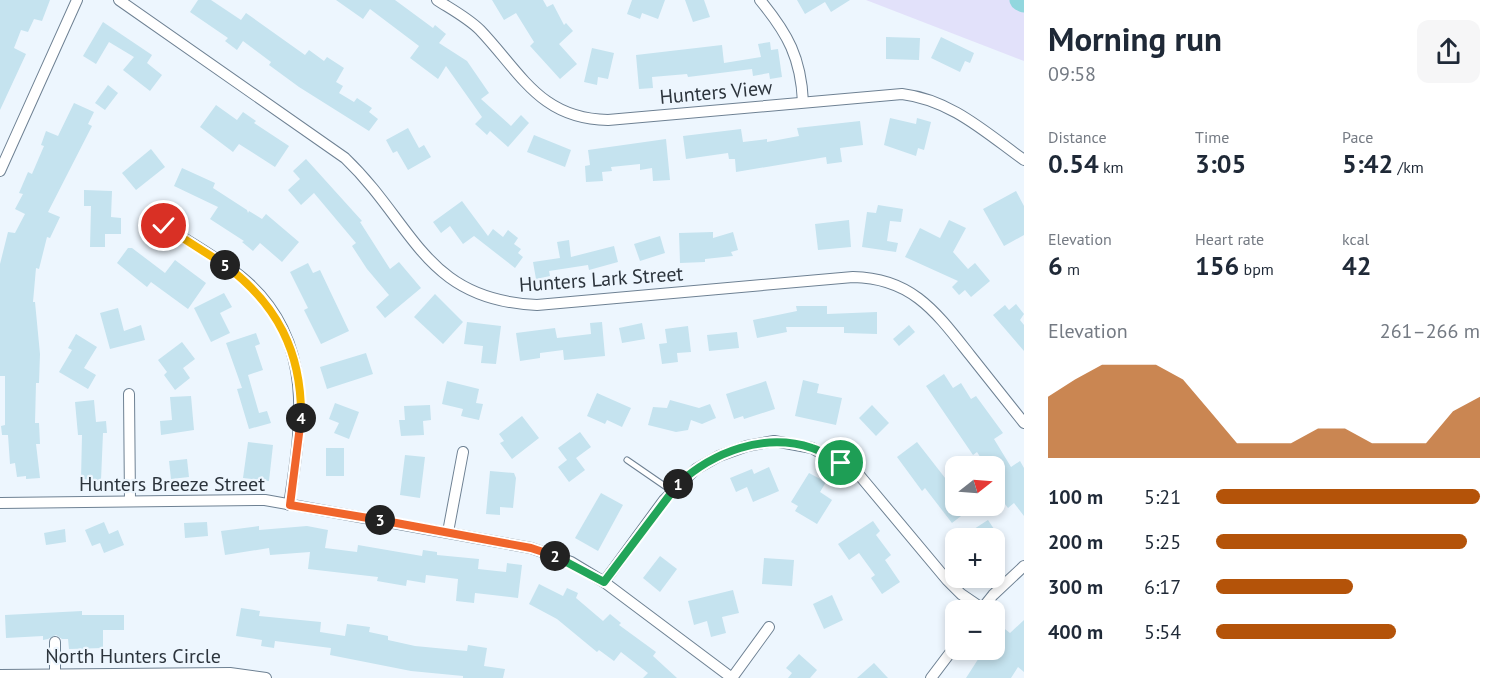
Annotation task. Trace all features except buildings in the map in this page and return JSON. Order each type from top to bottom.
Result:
[{"type":"street","points":[[0,171],[77,0]]},
{"type":"street","name":"Hunters Lark Street","points":[[118,0],[345,158],[365,177],[432,265],[465,288],[517,304],[537,305],[853,277],[886,281],[908,290],[934,310],[1024,423]]},
{"type":"street","name":"Hunters View","points":[[438,0],[478,28],[532,91],[560,110],[578,115],[609,120],[891,94],[924,97],[945,104],[1024,160]]},
{"type":"street","points":[[760,0],[785,33],[796,57],[803,102]]},
{"type":"street","points":[[164,226],[246,281],[273,311],[280,325],[296,365],[301,404],[290,505]]},
{"type":"street","points":[[129,394],[130,501]]},
{"type":"street","points":[[604,582],[672,491],[696,469],[719,456],[747,446],[774,441],[812,448],[860,476],[947,580],[969,600]]},
{"type":"street","points":[[448,532],[463,452]]},
{"type":"street","name":"Hunters Breeze Street","points":[[0,503],[233,499],[290,505],[448,532],[550,554],[571,562],[604,582],[732,678]]},
{"type":"street","points":[[989,600],[1024,566]]},
{"type":"street","points":[[732,678],[769,627]]},
{"type":"street","points":[[55,642],[55,674]]},
{"type":"street","points":[[931,678],[945,660]]},
{"type":"street","name":"North Hunters Circle","points":[[0,675],[230,673],[266,678]]},
{"type":"lane","points":[[627,460],[672,491]]},
{"type":"shaded area","points":[[866,0],[1024,0],[1024,61]]},
{"type":"waterway","points":[[1020,0],[1024,2]]},
{"type":"route","points":[[164,226],[246,281],[273,311],[290,347],[296,365],[301,404],[290,505],[531,548],[571,562],[604,582],[678,483],[719,456],[747,446],[774,441],[812,448],[841,463]]}]
